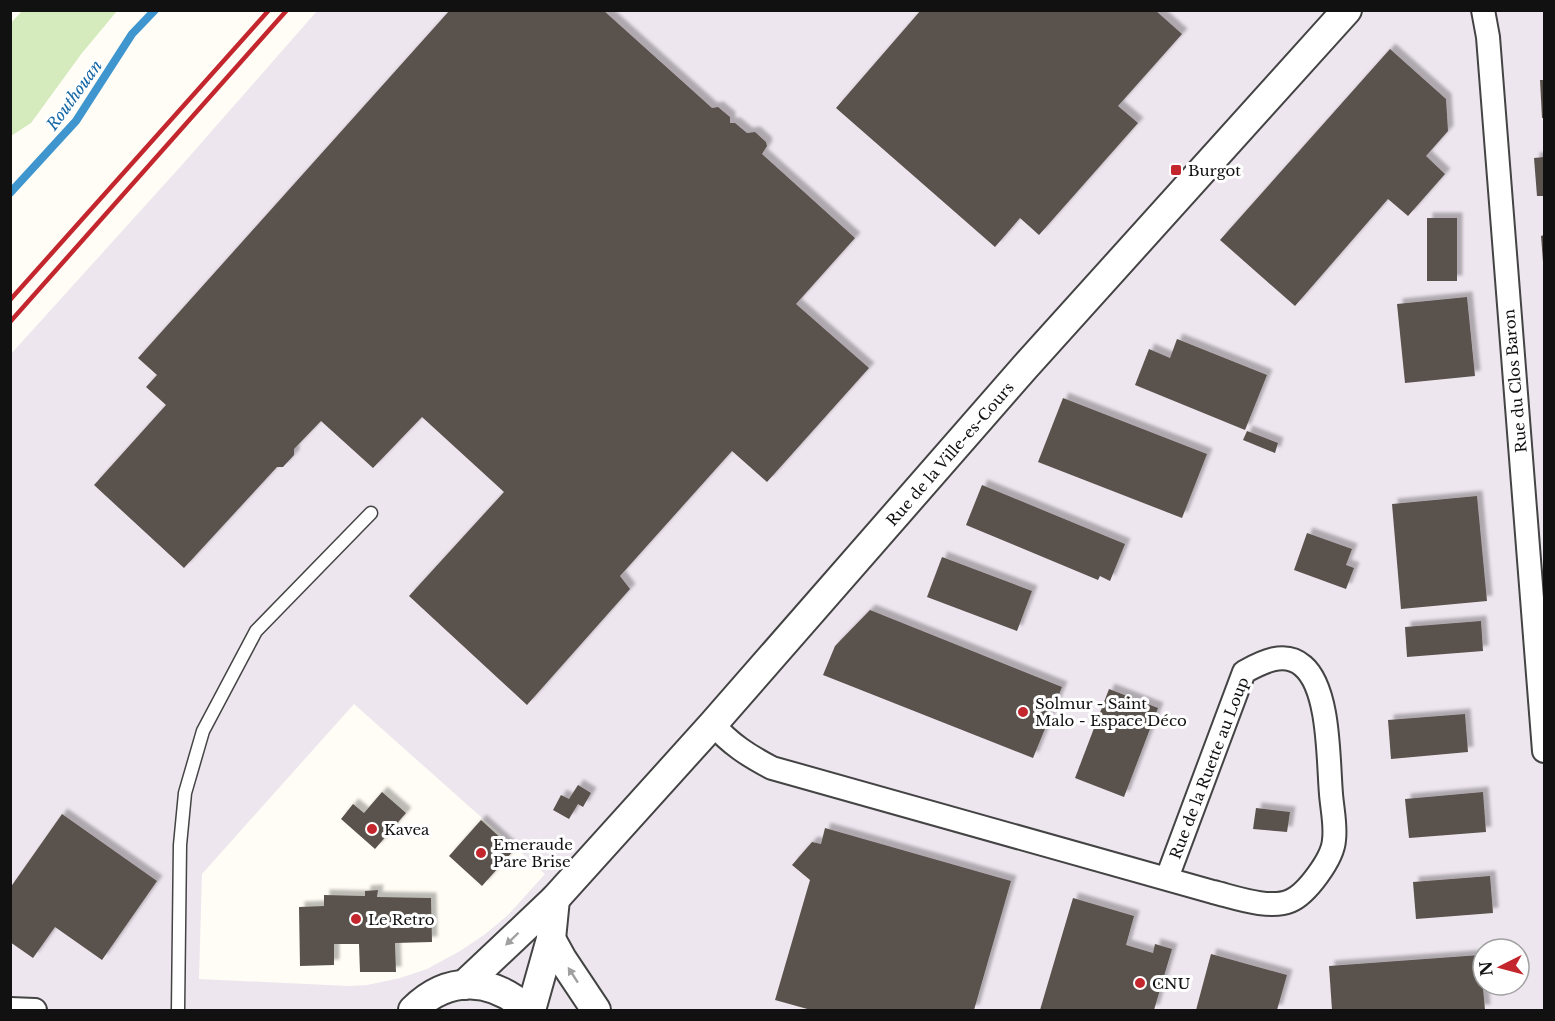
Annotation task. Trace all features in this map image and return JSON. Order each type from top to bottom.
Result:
[{"type":"street","name":"Rue de la Ville-es-Cours","points":[[464,984],[555,899],[713,724],[1025,367],[1347,10]]},
{"type":"street","name":"Rue du Clos Baron","points":[[1484,10],[1545,751]]},
{"type":"street","name":"Rue de la Ruette au Loup","points":[[713,724],[723,737],[745,754],[772,768],[1213,892],[1264,904],[1290,901],[1316,880],[1334,841],[1325,714],[1314,679],[1302,666],[1289,659],[1266,660],[1244,672],[1167,878]]},
{"type":"street","points":[[413,1011],[423,1000],[442,989],[464,984],[482,985],[501,991],[517,1000],[529,1011],[551,939],[555,899]]},
{"type":"street","points":[[551,939],[596,1011]]},
{"type":"street","points":[[10,1009],[36,1011]]},
{"type":"lane","points":[[178,1011],[181,834],[185,794],[203,731],[256,631],[371,513]]},
{"type":"shaded area","points":[[317,11],[1544,11],[1543,1010],[11,1010],[10,355]],"holes":[[[354,704],[545,874],[508,915],[484,935],[427,969],[400,978],[367,985],[349,986],[199,979],[202,874]]]},
{"type":"green space","points":[[22,11],[117,11],[82,53],[31,123],[11,136],[11,23]]},
{"type":"building","points":[[450,10],[603,10],[712,108],[718,107],[730,117],[730,123],[735,123],[747,133],[755,132],[766,142],[767,146],[762,154],[855,238],[796,304],[869,368],[767,482],[732,451],[620,576],[630,589],[527,705],[409,596],[504,492],[422,417],[373,468],[321,421],[294,449],[294,455],[283,467],[277,467],[184,568],[94,485],[166,405],[146,387],[157,375],[138,358]]},
{"type":"building","points":[[921,10],[1155,10],[1182,34],[1118,106],[1138,123],[1039,235],[1020,218],[995,247],[836,108]]},
{"type":"building","points":[[1390,49],[1446,99],[1448,131],[1426,156],[1445,174],[1408,216],[1388,199],[1295,306],[1220,240]]},
{"type":"building","points":[[1540,80],[1544,80],[1544,118],[1542,118]]},
{"type":"building","points":[[1544,157],[1544,196],[1537,196],[1534,158]]},
{"type":"building","points":[[1427,218],[1457,218],[1457,281],[1427,281]]},
{"type":"building","points":[[1544,235],[1544,262],[1543,262],[1541,236]]},
{"type":"building","points":[[1467,297],[1475,376],[1405,383],[1397,304]]},
{"type":"building","points":[[1177,339],[1267,375],[1245,430],[1135,385],[1149,349],[1170,358]]},
{"type":"building","points":[[1063,398],[1207,454],[1182,518],[1038,462]]},
{"type":"building","points":[[1247,431],[1278,443],[1275,453],[1243,440]]},
{"type":"building","points":[[982,485],[1125,544],[1110,581],[1100,576],[1098,580],[966,525]]},
{"type":"building","points":[[1477,496],[1487,601],[1401,609],[1392,504]]},
{"type":"building","points":[[1307,533],[1352,549],[1346,565],[1354,568],[1346,589],[1294,570]]},
{"type":"building","points":[[942,557],[1032,591],[1017,631],[927,597]]},
{"type":"building","points":[[870,610],[1062,687],[1033,758],[823,675],[835,646]]},
{"type":"building","points":[[1481,621],[1483,651],[1407,657],[1405,627]]},
{"type":"building","points":[[1109,689],[1158,708],[1124,797],[1075,778]]},
{"type":"building","points":[[1465,714],[1468,752],[1391,759],[1388,720]]},
{"type":"building","points":[[578,785],[591,793],[583,807],[578,804],[569,819],[553,810],[561,795],[569,799]]},
{"type":"building","name":"Kavea","points":[[382,792],[406,813],[375,849],[341,819],[353,804],[364,813]]},
{"type":"building","points":[[1483,792],[1486,832],[1409,838],[1405,799]]},
{"type":"building","points":[[1256,808],[1290,812],[1287,832],[1253,829]]},
{"type":"building","points":[[62,814],[157,881],[102,960],[55,927],[33,958],[10,942],[10,888]]},
{"type":"building","name":"Emeraude Pare Brise","points":[[481,820],[514,850],[482,886],[449,856]]},
{"type":"building","points":[[825,828],[1011,881],[974,1010],[811,1010],[775,1000],[810,880],[792,865],[812,842],[821,844]]},
{"type":"building","points":[[1490,876],[1493,913],[1416,919],[1413,882]]},
{"type":"building","name":"Le Retro","points":[[378,890],[377,897],[431,898],[432,942],[395,943],[396,972],[360,972],[359,944],[334,944],[334,965],[300,966],[299,907],[324,906],[324,895],[365,896],[365,891]]},
{"type":"building","points":[[1073,898],[1134,916],[1126,945],[1153,953],[1155,944],[1172,949],[1154,1010],[1040,1010]]},
{"type":"building","points":[[1211,954],[1287,975],[1277,1010],[1196,1010]]},
{"type":"building","points":[[1471,956],[1471,997],[1484,997],[1485,1010],[1332,1010],[1329,966]]},
{"type":"waterway","name":"Routhouan","points":[[10,193],[76,121],[132,34],[155,10]]},
{"type":"railway","points":[[10,300],[269,10]]},
{"type":"railway","points":[[10,322],[287,10]]},
{"type":"place","name":"Burgot","points":[[1176,170]]},
{"type":"place","name":"Solmur - Saint Malo - Espace Déco","points":[[1023,712]]},
{"type":"place","name":"Kavea","points":[[372,829]]},
{"type":"place","name":"Emeraude Pare Brise","points":[[481,853]]},
{"type":"place","name":"Le Retro","points":[[356,919]]},
{"type":"place","name":"CNU","points":[[1140,983]]}]
